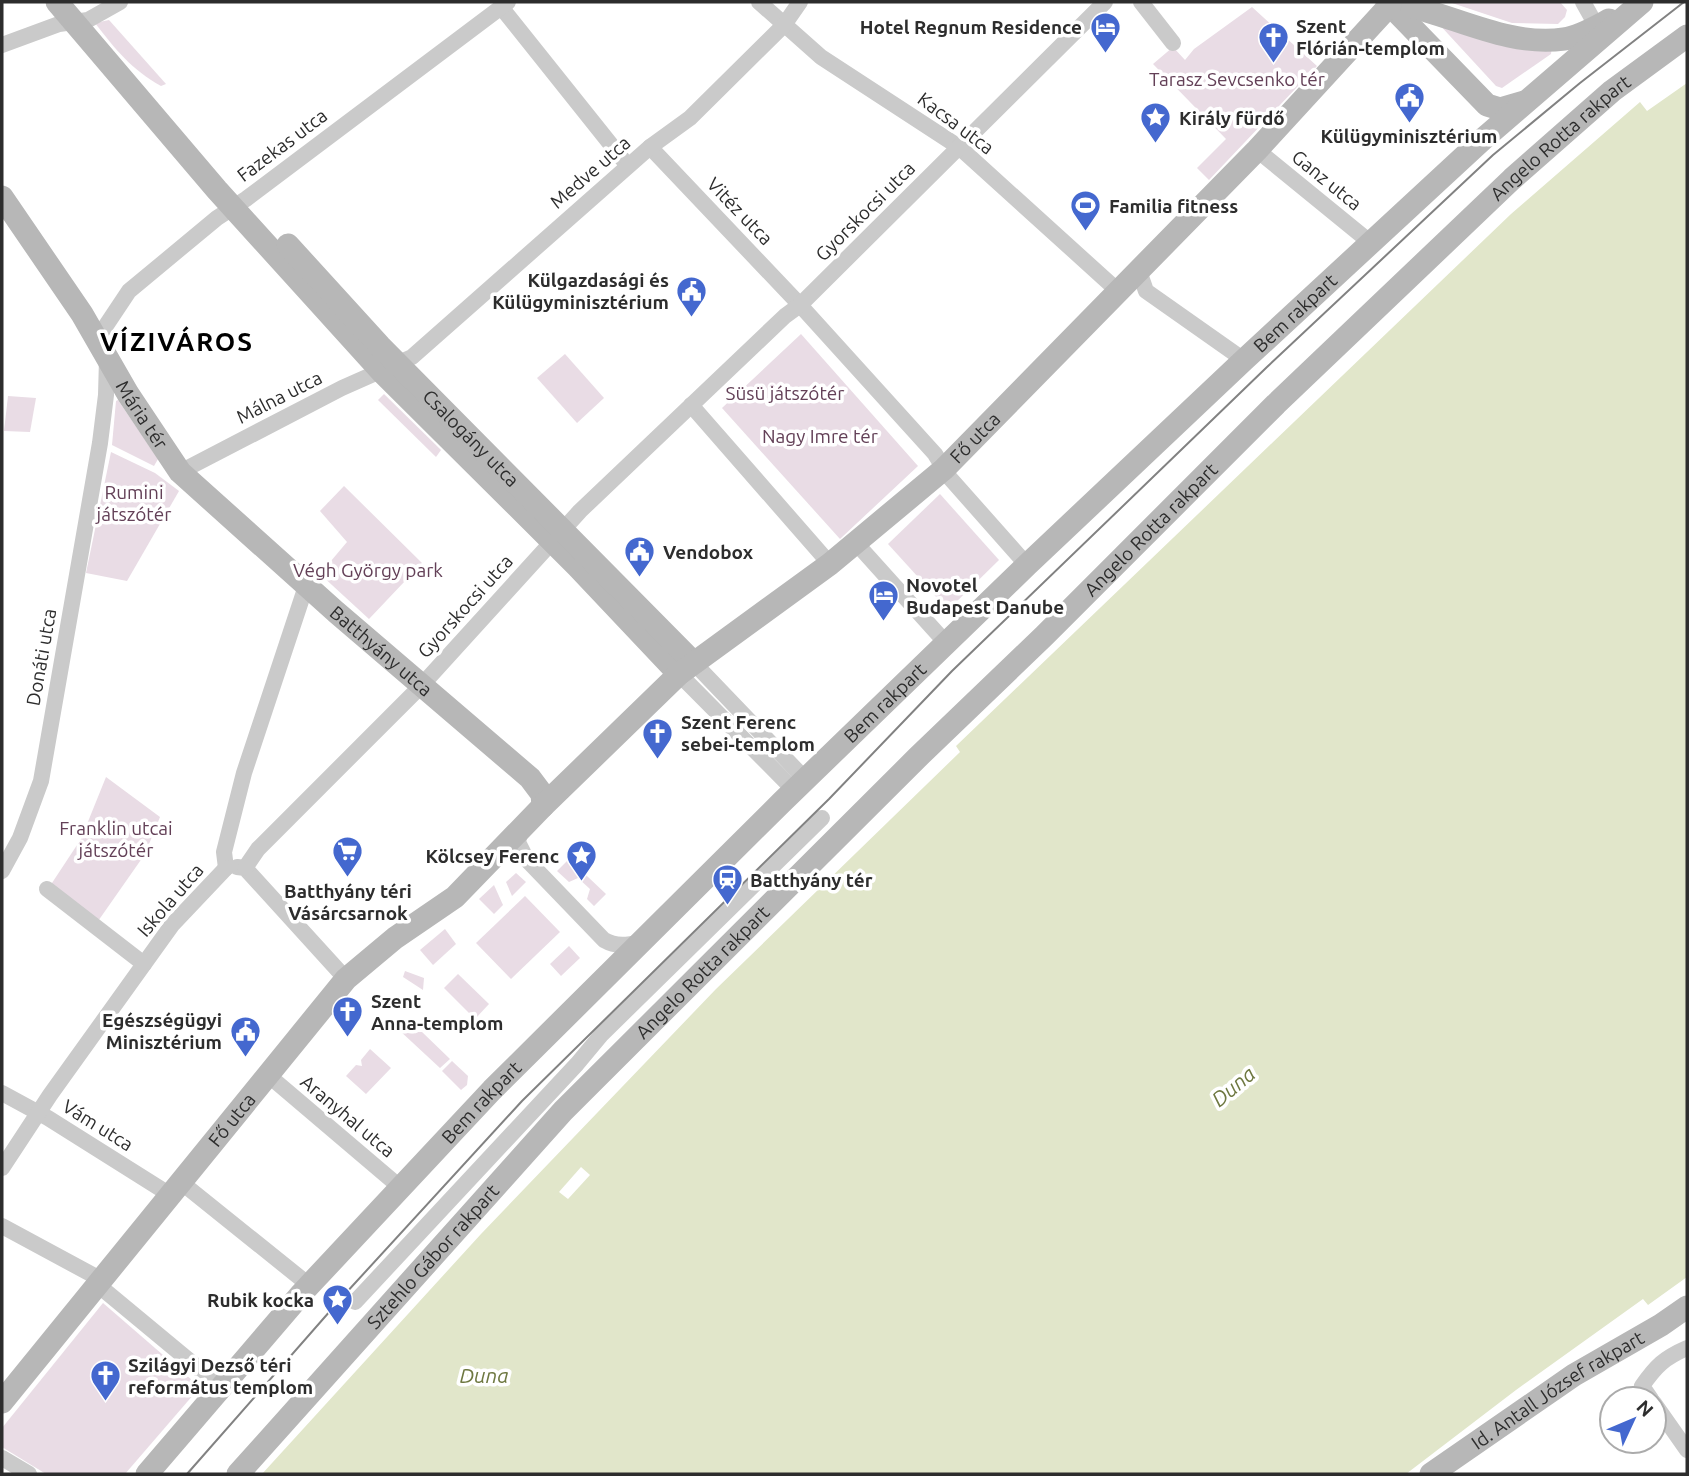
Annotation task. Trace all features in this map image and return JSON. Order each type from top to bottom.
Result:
[{"type":"street","name":"Csalogány utca","points":[[57,2],[136,97],[155,108],[198,146],[239,203],[389,367],[558,535],[800,784]]},
{"type":"street","points":[[2,45],[57,25],[88,20],[120,2]]},
{"type":"street","name":"Kacsa utca","points":[[760,2],[821,57],[959,147],[1118,291]]},
{"type":"street","name":"Medve utca","points":[[389,367],[412,357],[650,147],[690,118],[784,25],[800,2]]},
{"type":"street","name":"Gyorskocsi utca","points":[[800,305],[1105,2]]},
{"type":"street","points":[[1142,2],[1173,43]]},
{"type":"street","points":[[1579,56],[1592,40],[1597,27],[1584,2]]},
{"type":"street","points":[[1390,3],[1487,105],[1500,109],[1524,102]]},
{"type":"street","name":"Bem rakpart","points":[[1390,3],[1405,5],[1501,34],[1538,40],[1566,39],[1597,27],[1640,3]]},
{"type":"street","name":"Fő utca","points":[[2,1402],[346,979],[370,958],[455,897],[543,806],[686,668],[830,564],[944,469],[1257,150],[1390,3]]},
{"type":"street","name":"Bem rakpart","points":[[147,1474],[309,1285],[492,1090],[800,784],[1244,360],[1524,102],[1640,3]]},
{"type":"street","points":[[504,4],[628,166]]},
{"type":"street","name":"Fazekas utca","points":[[102,348],[129,291],[239,203],[504,4]]},
{"type":"street","name":"Angelo Rotta rakpart","points":[[632,1041],[1276,404],[1472,216],[1612,91],[1687,36]]},
{"type":"street","name":"Vitéz utca","points":[[650,147],[800,305]]},
{"type":"street","name":"Ganz utca","points":[[1257,150],[1371,243]]},
{"type":"street","points":[[2,197],[102,348]]},
{"type":"street","points":[[1139,271],[1146,291],[1244,360]]},
{"type":"street","points":[[830,564],[691,405],[800,305],[937,457],[944,469],[1027,565]]},
{"type":"street","name":"Mária tér","points":[[100,443],[106,395],[102,348]]},
{"type":"street","name":"Mária tér","points":[[102,348],[128,394],[180,472]]},
{"type":"street","name":"Málna utca","points":[[180,472],[342,388],[389,367]]},
{"type":"street","name":"Gyorskocsi utca","points":[[245,868],[258,849],[421,686],[558,535],[691,405]]},
{"type":"street","name":"Donáti utca","points":[[4,861],[20,838],[41,781],[100,443]]},
{"type":"street","name":"Batthyány utca","points":[[180,472],[306,586],[530,778],[542,794],[543,806]]},
{"type":"street","points":[[856,543],[946,643]]},
{"type":"street","name":"Iskola utca","points":[[2,1168],[37,1113],[172,925],[226,868],[223,852],[244,773],[306,586]]},
{"type":"street","points":[[355,1302],[603,1034],[822,818]]},
{"type":"street","points":[[521,829],[518,842],[527,860],[604,940],[619,945],[643,942]]},
{"type":"street","points":[[226,868],[245,868],[346,979]]},
{"type":"street","points":[[47,889],[144,964]]},
{"type":"street","name":"Sztehlo Gábor rakpart","points":[[238,1474],[563,1111],[632,1041]]},
{"type":"street","name":"Aranyhal utca","points":[[268,1075],[401,1188]]},
{"type":"street","name":"Vám utca","points":[[2,1093],[177,1189],[309,1285]]},
{"type":"street","points":[[2,1226],[100,1282],[221,1387]]},
{"type":"street","name":"Id. Antall József rakpart","points":[[1431,1474],[1526,1406],[1687,1307]]},
{"type":"street","points":[[1643,1385],[1656,1365],[1679,1351]]},
{"type":"street","points":[[1668,1423],[1687,1450]]},
{"type":"street","points":[[2,1458],[29,1474]]},
{"type":"green space","points":[[1449,2],[1560,2],[1567,10],[1565,17],[1558,24],[1512,23]]},
{"type":"green space","name":"Tarasz Sevcsenko tér","points":[[1252,7],[1317,66],[1209,180],[1197,168],[1226,139],[1153,64],[1173,47],[1185,60],[1194,49]]},
{"type":"green space","points":[[109,20],[166,84],[161,86],[133,66],[95,23]]},
{"type":"green space","points":[[1437,22],[1552,46],[1551,54],[1502,88],[1496,86]]},
{"type":"green space","name":"Nagy Imre tér","points":[[801,334],[918,466],[840,539],[722,408]]},
{"type":"green space","points":[[565,354],[604,398],[577,423],[537,378]]},
{"type":"green space","points":[[384,394],[441,450],[436,457],[378,400]]},
{"type":"green space","points":[[8,396],[36,398],[30,432],[4,431]]},
{"type":"green space","points":[[118,400],[158,459],[154,466],[112,445]]},
{"type":"green space","name":"Rumini játszótér","points":[[111,452],[155,473],[179,491],[127,581],[86,573]]},
{"type":"green space","name":"Végh György park","points":[[344,486],[422,563],[369,619],[320,574],[347,542],[320,511]]},
{"type":"green space","points":[[940,494],[999,560],[948,610],[888,544]]},
{"type":"green space","name":"Franklin utcai játszótér","points":[[106,777],[160,817],[145,854],[96,924],[50,886],[81,839]]},
{"type":"green space","points":[[569,859],[606,894],[594,906],[587,899],[590,889],[578,878],[569,882],[557,871]]},
{"type":"green space","points":[[516,873],[526,882],[512,896],[506,882]]},
{"type":"green space","points":[[494,885],[503,905],[494,914],[479,899]]},
{"type":"green space","points":[[525,896],[560,932],[511,979],[476,943]]},
{"type":"green space","points":[[445,929],[456,944],[433,965],[420,950]]},
{"type":"green space","points":[[569,946],[580,958],[561,976],[550,964]]},
{"type":"green space","points":[[405,971],[424,978],[423,990],[403,977]]},
{"type":"green space","points":[[458,974],[489,1004],[475,1019],[444,988]]},
{"type":"green space","points":[[410,1020],[415,1032],[422,1032],[450,1059],[440,1068],[399,1030],[402,1023]]},
{"type":"green space","points":[[370,1049],[391,1068],[366,1094],[346,1076],[356,1065],[362,1066],[361,1060]]},
{"type":"green space","points":[[452,1061],[468,1076],[467,1085],[461,1090],[442,1071]]},
{"type":"green space","points":[[103,1303],[200,1387],[125,1474],[46,1474],[2,1447],[2,1428]]},
{"type":"water","name":"Duna","points":[[1687,83],[1687,1277],[1648,1305],[1643,1299],[1516,1390],[1406,1474],[262,1474],[481,1234],[716,989],[960,752],[956,746],[1511,214],[1640,102],[1647,111]]},
{"type":"pier","points":[[581,1167],[590,1175],[568,1199],[559,1192]]},
{"type":"tram line","points":[[187,1474],[345,1294],[522,1101],[829,799],[952,671],[1267,367],[1493,155],[1684,2]]},
{"type":"place","name":"Hotel Regnum Residence","points":[[1105,54]]},
{"type":"place","name":"Szent Flórián-templom","points":[[1273,64]]},
{"type":"place","name":"Külügyminisztérium","points":[[1409,124]]},
{"type":"place","name":"Király fürdő","points":[[1156,145]]},
{"type":"place","name":"Familia fitness","points":[[1086,233]]},
{"type":"place","name":"Külgazdasági és Külügyminisztérium","points":[[692,318]]},
{"type":"place","name":"Vendobox","points":[[640,579]]},
{"type":"place","name":"Novotel Budapest Danube","points":[[883,623]]},
{"type":"place","name":"Szent Ferenc sebei-templom","points":[[658,760]]},
{"type":"place","name":"Batthyány téri Vásárcsarnok","points":[[348,879]]},
{"type":"place","name":"Kölcsey Ferenc","points":[[582,883]]},
{"type":"place","name":"Batthyány tér","points":[[727,907]]},
{"type":"place","name":"Szent Anna-templom","points":[[348,1039]]},
{"type":"place","name":"Egészségügyi Minisztérium","points":[[245,1058]]},
{"type":"place","name":"Rubik kocka","points":[[337,1327]]},
{"type":"place","name":"Szilágyi Dezső téri református templom","points":[[105,1403]]},
{"type":"district","name":"VÍZIVÁROS","points":[[177,341]]},
{"type":"park label","name":"Süsü játszótér","points":[[785,393]]}]
